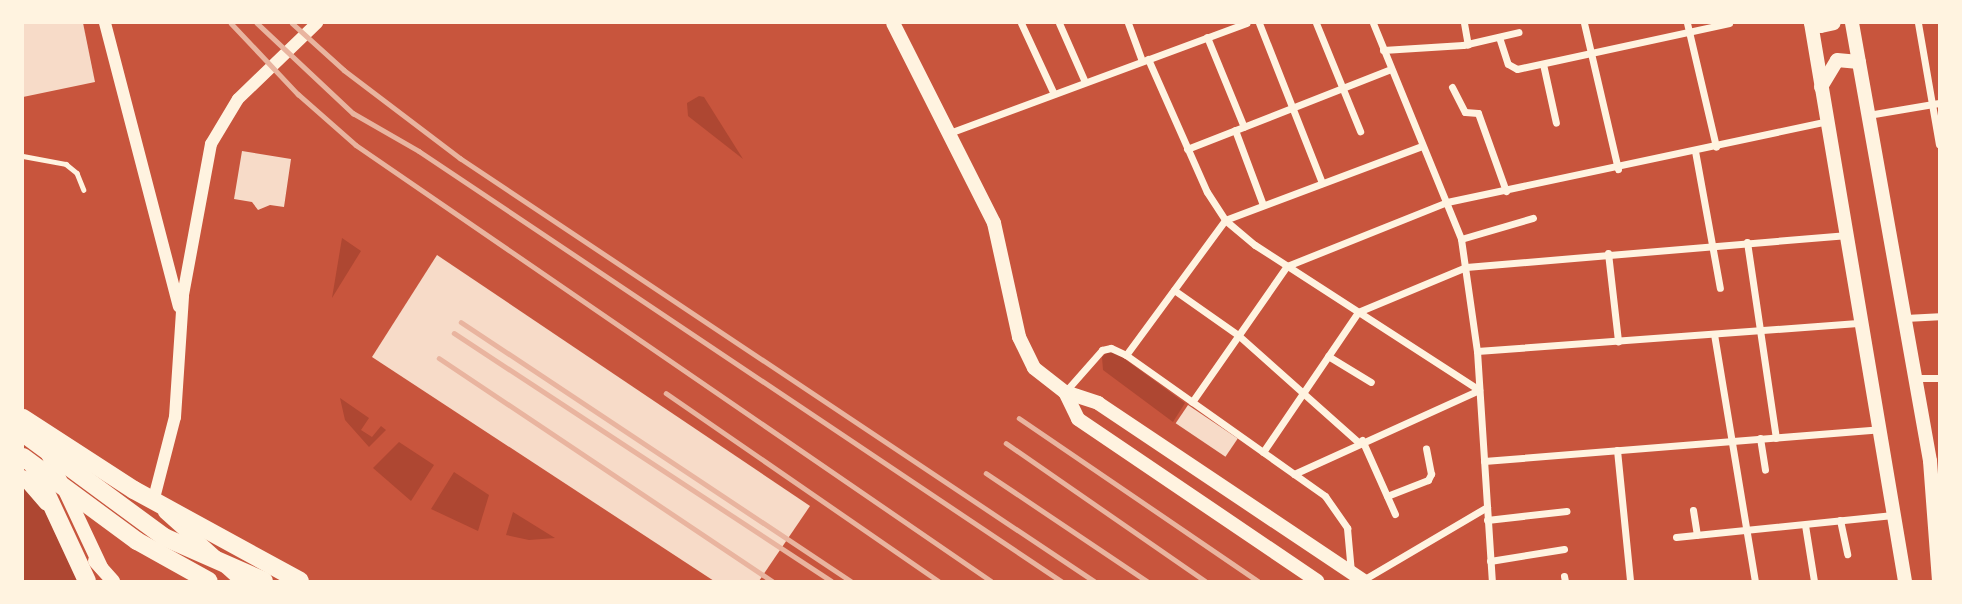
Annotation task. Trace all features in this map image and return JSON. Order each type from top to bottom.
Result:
[{"type":"highway","points":[[25,414],[134,490],[300,581]]},
{"type":"highway","points":[[23,433],[164,537],[264,581]]},
{"type":"highway","points":[[26,466],[86,581]]},
{"type":"highway","points":[[26,466],[138,541],[209,581]]},
{"type":"main road","points":[[894,23],[952,132],[995,223],[1024,353],[1041,375],[1065,392],[1098,403],[1359,578]]},
{"type":"main road","points":[[1834,23],[1811,23],[1905,581]]},
{"type":"main road","points":[[1852,23],[1930,461],[1939,581]]},
{"type":"main road","points":[[1821,87],[1837,60],[1859,62]]},
{"type":"main road","points":[[1065,392],[1078,419],[1317,581]]},
{"type":"main road","points":[[25,414],[153,502],[242,581]]},
{"type":"main road","points":[[25,414],[101,568]]},
{"type":"main road","points":[[26,466],[113,581]]},
{"type":"main road","points":[[1272,553],[1287,531]]},
{"type":"street","points":[[105,23],[181,317]]},
{"type":"street","points":[[153,502],[175,416],[183,295],[206,160],[219,127],[238,99],[317,23]]},
{"type":"street","points":[[1021,23],[1054,94]]},
{"type":"street","points":[[1059,23],[1085,82]]},
{"type":"street","points":[[1128,23],[1187,149],[1225,220],[1287,266],[1479,390]]},
{"type":"street","points":[[1219,33],[1220,23]]},
{"type":"street","points":[[952,132],[1246,23]]},
{"type":"street","points":[[1259,23],[1322,184]]},
{"type":"street","points":[[1316,23],[1360,131]]},
{"type":"street","points":[[1374,23],[1461,239],[1476,351],[1492,581]]},
{"type":"street","points":[[1464,23],[1468,45]]},
{"type":"street","points":[[1584,23],[1618,169]]},
{"type":"street","points":[[1687,23],[1716,147]]},
{"type":"street","points":[[1499,37],[1510,67],[1543,64],[1730,23]]},
{"type":"street","points":[[1918,23],[1936,104],[1939,144]]},
{"type":"street","points":[[1383,50],[1468,45],[1518,32]]},
{"type":"street","points":[[1207,37],[1263,205]]},
{"type":"street","points":[[1543,64],[1556,123]]},
{"type":"street","points":[[1187,149],[1391,69]]},
{"type":"street","points":[[1452,88],[1465,113],[1478,113],[1506,191]]},
{"type":"street","points":[[1868,115],[1936,104]]},
{"type":"street","points":[[1192,402],[1287,266],[1447,202],[1618,169],[1827,121]]},
{"type":"street","points":[[1126,355],[1225,220],[1422,146]]},
{"type":"street","points":[[1695,151],[1720,288]]},
{"type":"street","points":[[1461,239],[1533,218]]},
{"type":"street","points":[[1263,452],[1358,312],[1466,267],[1845,235]]},
{"type":"street","points":[[1747,242],[1776,438]]},
{"type":"street","points":[[1608,253],[1618,341]]},
{"type":"street","points":[[1174,290],[1238,335],[1359,441],[1395,514]]},
{"type":"street","points":[[1904,318],[1939,316]]},
{"type":"street","points":[[1476,351],[1861,323]]},
{"type":"street","points":[[1714,334],[1755,581]]},
{"type":"street","points":[[1065,392],[1102,350],[1111,348],[1126,355],[1294,474],[1339,512],[1351,541],[1359,578],[1487,507]]},
{"type":"street","points":[[1328,356],[1371,382]]},
{"type":"street","points":[[1915,378],[1939,378]]},
{"type":"street","points":[[1294,474],[1359,441],[1479,390]]},
{"type":"street","points":[[1484,461],[1880,429]]},
{"type":"street","points":[[1760,438],[1765,470]]},
{"type":"street","points":[[1387,496],[1428,480],[1426,449]]},
{"type":"street","points":[[1617,450],[1630,581]]},
{"type":"street","points":[[1693,510],[1697,535]]},
{"type":"street","points":[[1487,520],[1566,511]]},
{"type":"street","points":[[1676,537],[1893,514]]},
{"type":"street","points":[[1840,520],[1847,554]]},
{"type":"street","points":[[1805,525],[1814,581]]},
{"type":"street","points":[[1490,561],[1564,549]]},
{"type":"lane","points":[[23,156],[66,164],[77,173],[84,190]]},
{"type":"shaded area","points":[[699,96],[704,97],[743,159],[688,116],[687,103]]},
{"type":"shaded area","points":[[342,238],[361,251],[332,298]]},
{"type":"shaded area","points":[[1108,352],[1115,352],[1185,403],[1173,422],[1103,370],[1102,357]]},
{"type":"shaded area","points":[[340,398],[369,418],[361,430],[372,437],[381,426],[386,430],[369,447],[345,420]]},
{"type":"shaded area","points":[[399,442],[434,465],[411,501],[373,468]]},
{"type":"shaded area","points":[[454,472],[489,495],[478,531],[431,509]]},
{"type":"shaded area","points":[[23,485],[44,509],[77,581],[23,581]]},
{"type":"shaded area","points":[[513,512],[555,538],[529,540],[506,535]]},
{"type":"building","points":[[23,23],[83,23],[95,82],[23,97]]},
{"type":"building","points":[[242,151],[291,159],[284,207],[270,205],[258,210],[252,202],[234,199]]},
{"type":"building","points":[[437,255],[810,506],[759,581],[714,581],[372,357]]},
{"type":"building","points":[[1188,405],[1238,439],[1225,457],[1176,423]]},
{"type":"railway","points":[[231,23],[298,94],[356,145],[991,581]]},
{"type":"railway","points":[[257,23],[353,113],[419,151],[1061,581]]},
{"type":"railway","points":[[292,23],[344,70],[460,158],[1094,581]]},
{"type":"railway","points":[[461,322],[851,581]]},
{"type":"railway","points":[[454,333],[831,581]]},
{"type":"railway","points":[[439,358],[772,581]]},
{"type":"railway","points":[[666,393],[939,581]]},
{"type":"railway","points":[[1019,418],[1258,581]]},
{"type":"railway","points":[[1006,443],[1205,581]]},
{"type":"railway","points":[[986,473],[1147,581]]}]
